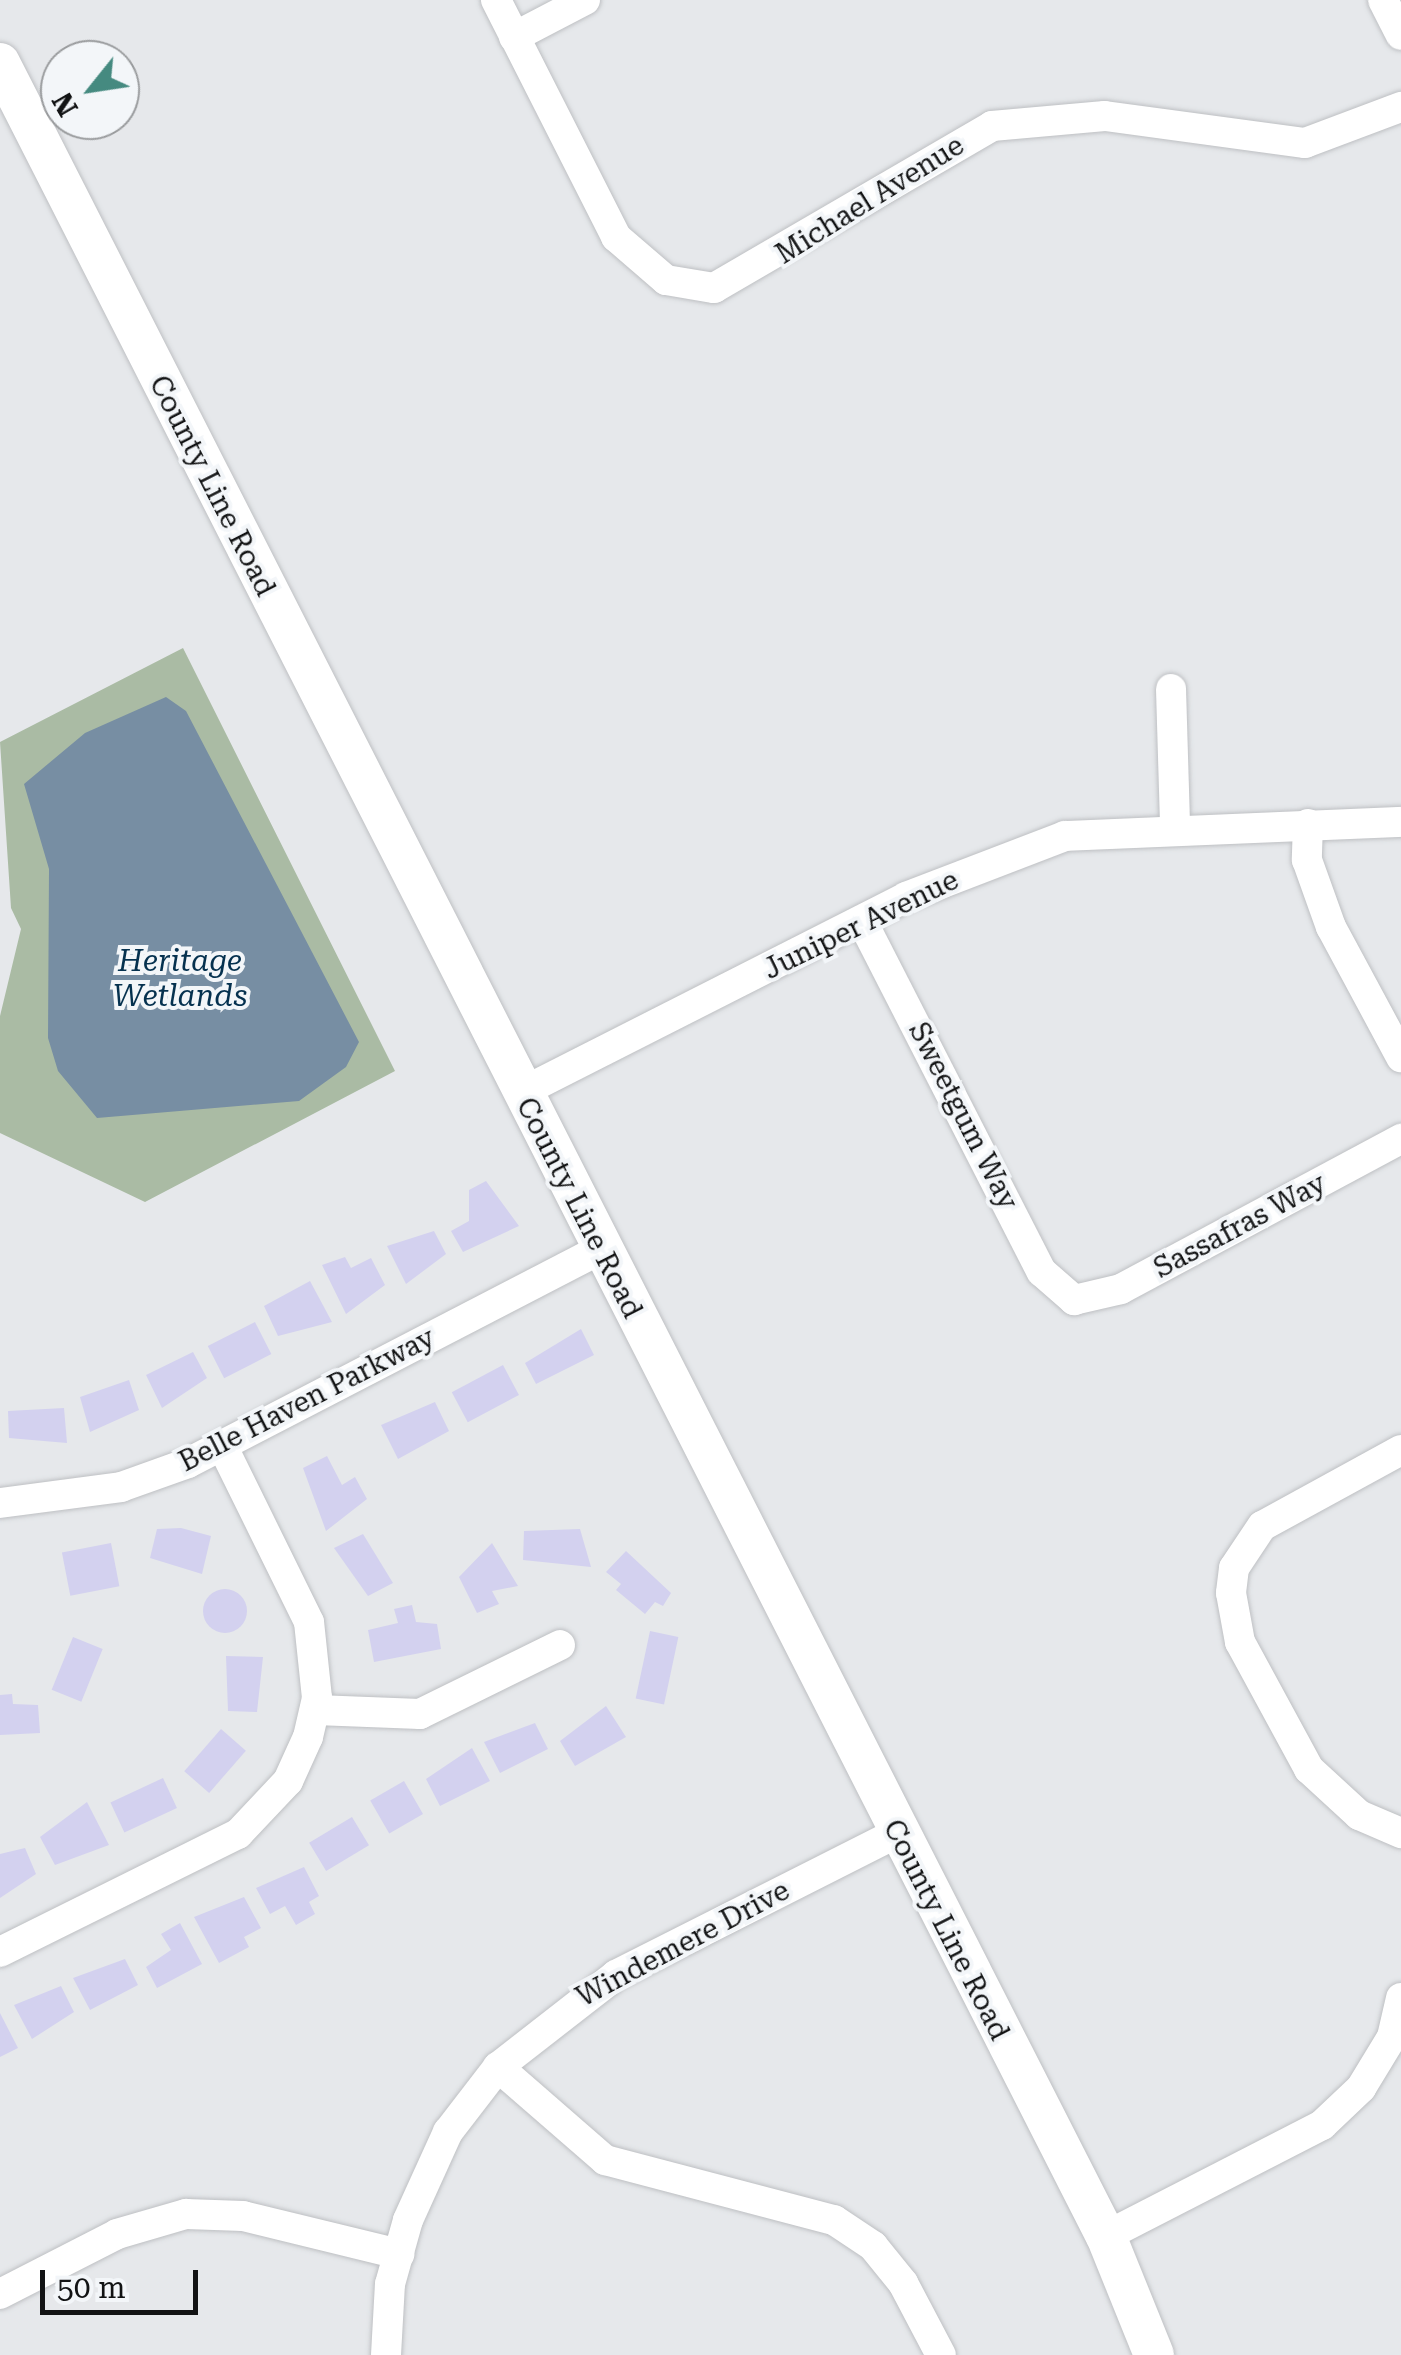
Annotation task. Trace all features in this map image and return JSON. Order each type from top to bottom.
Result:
[{"type":"main road","name":"County Line Road","points":[[0,63],[896,1833],[1106,2236],[1154,2355]]},
{"type":"street","name":"Michael Avenue","points":[[496,0],[627,250],[666,280],[714,288],[992,126],[1105,116],[1305,143],[1401,107]]},
{"type":"street","points":[[514,36],[585,0]]},
{"type":"street","points":[[1383,0],[1401,35]]},
{"type":"street","points":[[1171,688],[1174,826]]},
{"type":"street","name":"Juniper Avenue","points":[[520,1093],[862,922],[1065,836],[1174,826],[1401,822]]},
{"type":"street","points":[[1308,824],[1308,860],[1332,927],[1401,1057]]},
{"type":"street","name":"Sweetgum Way","points":[[862,922],[1042,1272],[1074,1300]]},
{"type":"street","name":"Sassafras Way","points":[[1074,1300],[1121,1289],[1401,1140]]},
{"type":"street","name":"Belle Haven Parkway","points":[[0,1504],[121,1487],[222,1447],[600,1249]]},
{"type":"street","points":[[0,1952],[238,1834],[288,1781],[316,1710],[309,1622],[222,1447]]},
{"type":"street","points":[[1401,1450],[1262,1526],[1234,1568],[1230,1592],[1240,1642],[1309,1770],[1359,1815],[1401,1833]]},
{"type":"street","points":[[316,1710],[420,1714],[560,1646]]},
{"type":"street","name":"Windemere Drive","points":[[386,2355],[399,2254],[448,2132],[498,2067],[603,1983],[896,1833]]},
{"type":"street","points":[[1106,2236],[1322,2125],[1361,2088],[1396,2039],[1401,1998]]},
{"type":"street","points":[[498,2067],[604,2160],[834,2220],[873,2246],[903,2283],[941,2355]]},
{"type":"street","points":[[0,2294],[117,2234],[186,2214],[243,2216],[399,2254]]},
{"type":"green space","name":"Heritage Wetlands","points":[[183,648],[395,1071],[145,1202],[0,1133],[0,1016],[21,929],[11,908],[0,742]]},
{"type":"water","name":"Heritage Wetlands","points":[[166,697],[186,711],[359,1042],[346,1067],[299,1101],[97,1118],[58,1071],[48,1038],[49,869],[24,784],[85,733]]},
{"type":"building","points":[[486,1181],[519,1226],[463,1252],[451,1231],[469,1221],[469,1190]]},
{"type":"building","points":[[434,1231],[446,1254],[406,1284],[387,1246]]},
{"type":"building","points":[[345,1257],[351,1268],[371,1258],[385,1285],[346,1314],[322,1265]]},
{"type":"building","points":[[310,1281],[332,1322],[278,1336],[264,1306]]},
{"type":"building","points":[[255,1322],[271,1354],[224,1378],[208,1346]]},
{"type":"building","points":[[581,1329],[594,1355],[536,1384],[525,1363]]},
{"type":"building","points":[[193,1352],[207,1378],[162,1408],[146,1375]]},
{"type":"building","points":[[503,1365],[519,1395],[468,1422],[452,1392]]},
{"type":"building","points":[[129,1380],[139,1410],[90,1432],[80,1397]]},
{"type":"building","points":[[435,1402],[449,1431],[398,1459],[381,1425]]},
{"type":"building","points":[[64,1408],[67,1443],[9,1438],[8,1411]]},
{"type":"building","points":[[327,1456],[342,1485],[355,1477],[367,1499],[326,1531],[303,1468]]},
{"type":"building","points":[[181,1528],[211,1536],[202,1574],[150,1558],[157,1529]]},
{"type":"building","points":[[580,1529],[591,1567],[523,1560],[524,1531]]},
{"type":"building","points":[[363,1534],[393,1583],[368,1596],[334,1548]]},
{"type":"building","points":[[111,1543],[119,1586],[70,1596],[62,1553]]},
{"type":"building","points":[[492,1543],[518,1586],[492,1591],[499,1604],[477,1613],[459,1577]]},
{"type":"building","points":[[626,1551],[671,1593],[663,1606],[655,1602],[645,1614],[616,1590],[621,1584],[606,1572]]},
{"type":"building","points":[[225,1589],[241,1595],[247,1611],[241,1627],[225,1633],[209,1627],[203,1611],[209,1595]]},
{"type":"building","points":[[412,1605],[416,1622],[437,1624],[441,1649],[374,1662],[368,1630],[398,1623],[394,1609]]},
{"type":"building","points":[[650,1631],[678,1637],[664,1705],[636,1698]]},
{"type":"building","points":[[73,1637],[103,1649],[81,1702],[52,1690]]},
{"type":"building","points":[[226,1656],[263,1657],[257,1712],[228,1711]]},
{"type":"building","points":[[12,1694],[13,1704],[38,1705],[40,1733],[0,1735],[0,1695]]},
{"type":"building","points":[[606,1706],[626,1737],[575,1766],[560,1741]]},
{"type":"building","points":[[535,1723],[548,1749],[500,1773],[484,1742]]},
{"type":"building","points":[[221,1729],[246,1751],[209,1793],[184,1771]]},
{"type":"building","points":[[472,1748],[490,1781],[440,1806],[426,1779]]},
{"type":"building","points":[[163,1778],[177,1808],[124,1832],[110,1803]]},
{"type":"building","points":[[404,1781],[423,1814],[389,1833],[370,1800]]},
{"type":"building","points":[[87,1802],[109,1845],[55,1865],[40,1837]]},
{"type":"building","points":[[352,1817],[369,1845],[326,1871],[309,1843]]},
{"type":"building","points":[[25,1848],[36,1874],[0,1898],[0,1854]]},
{"type":"building","points":[[304,1867],[319,1896],[309,1902],[315,1914],[296,1925],[285,1906],[270,1914],[256,1888]]},
{"type":"building","points":[[244,1897],[261,1928],[244,1937],[249,1947],[219,1963],[194,1917]]},
{"type":"building","points":[[180,1923],[202,1964],[157,1988],[146,1967],[171,1950],[161,1934]]},
{"type":"building","points":[[125,1959],[138,1985],[90,2010],[73,1978]]},
{"type":"building","points":[[61,1986],[74,2012],[32,2039],[14,2005]]},
{"type":"building","points":[[0,2013],[18,2048],[0,2057]]}]
